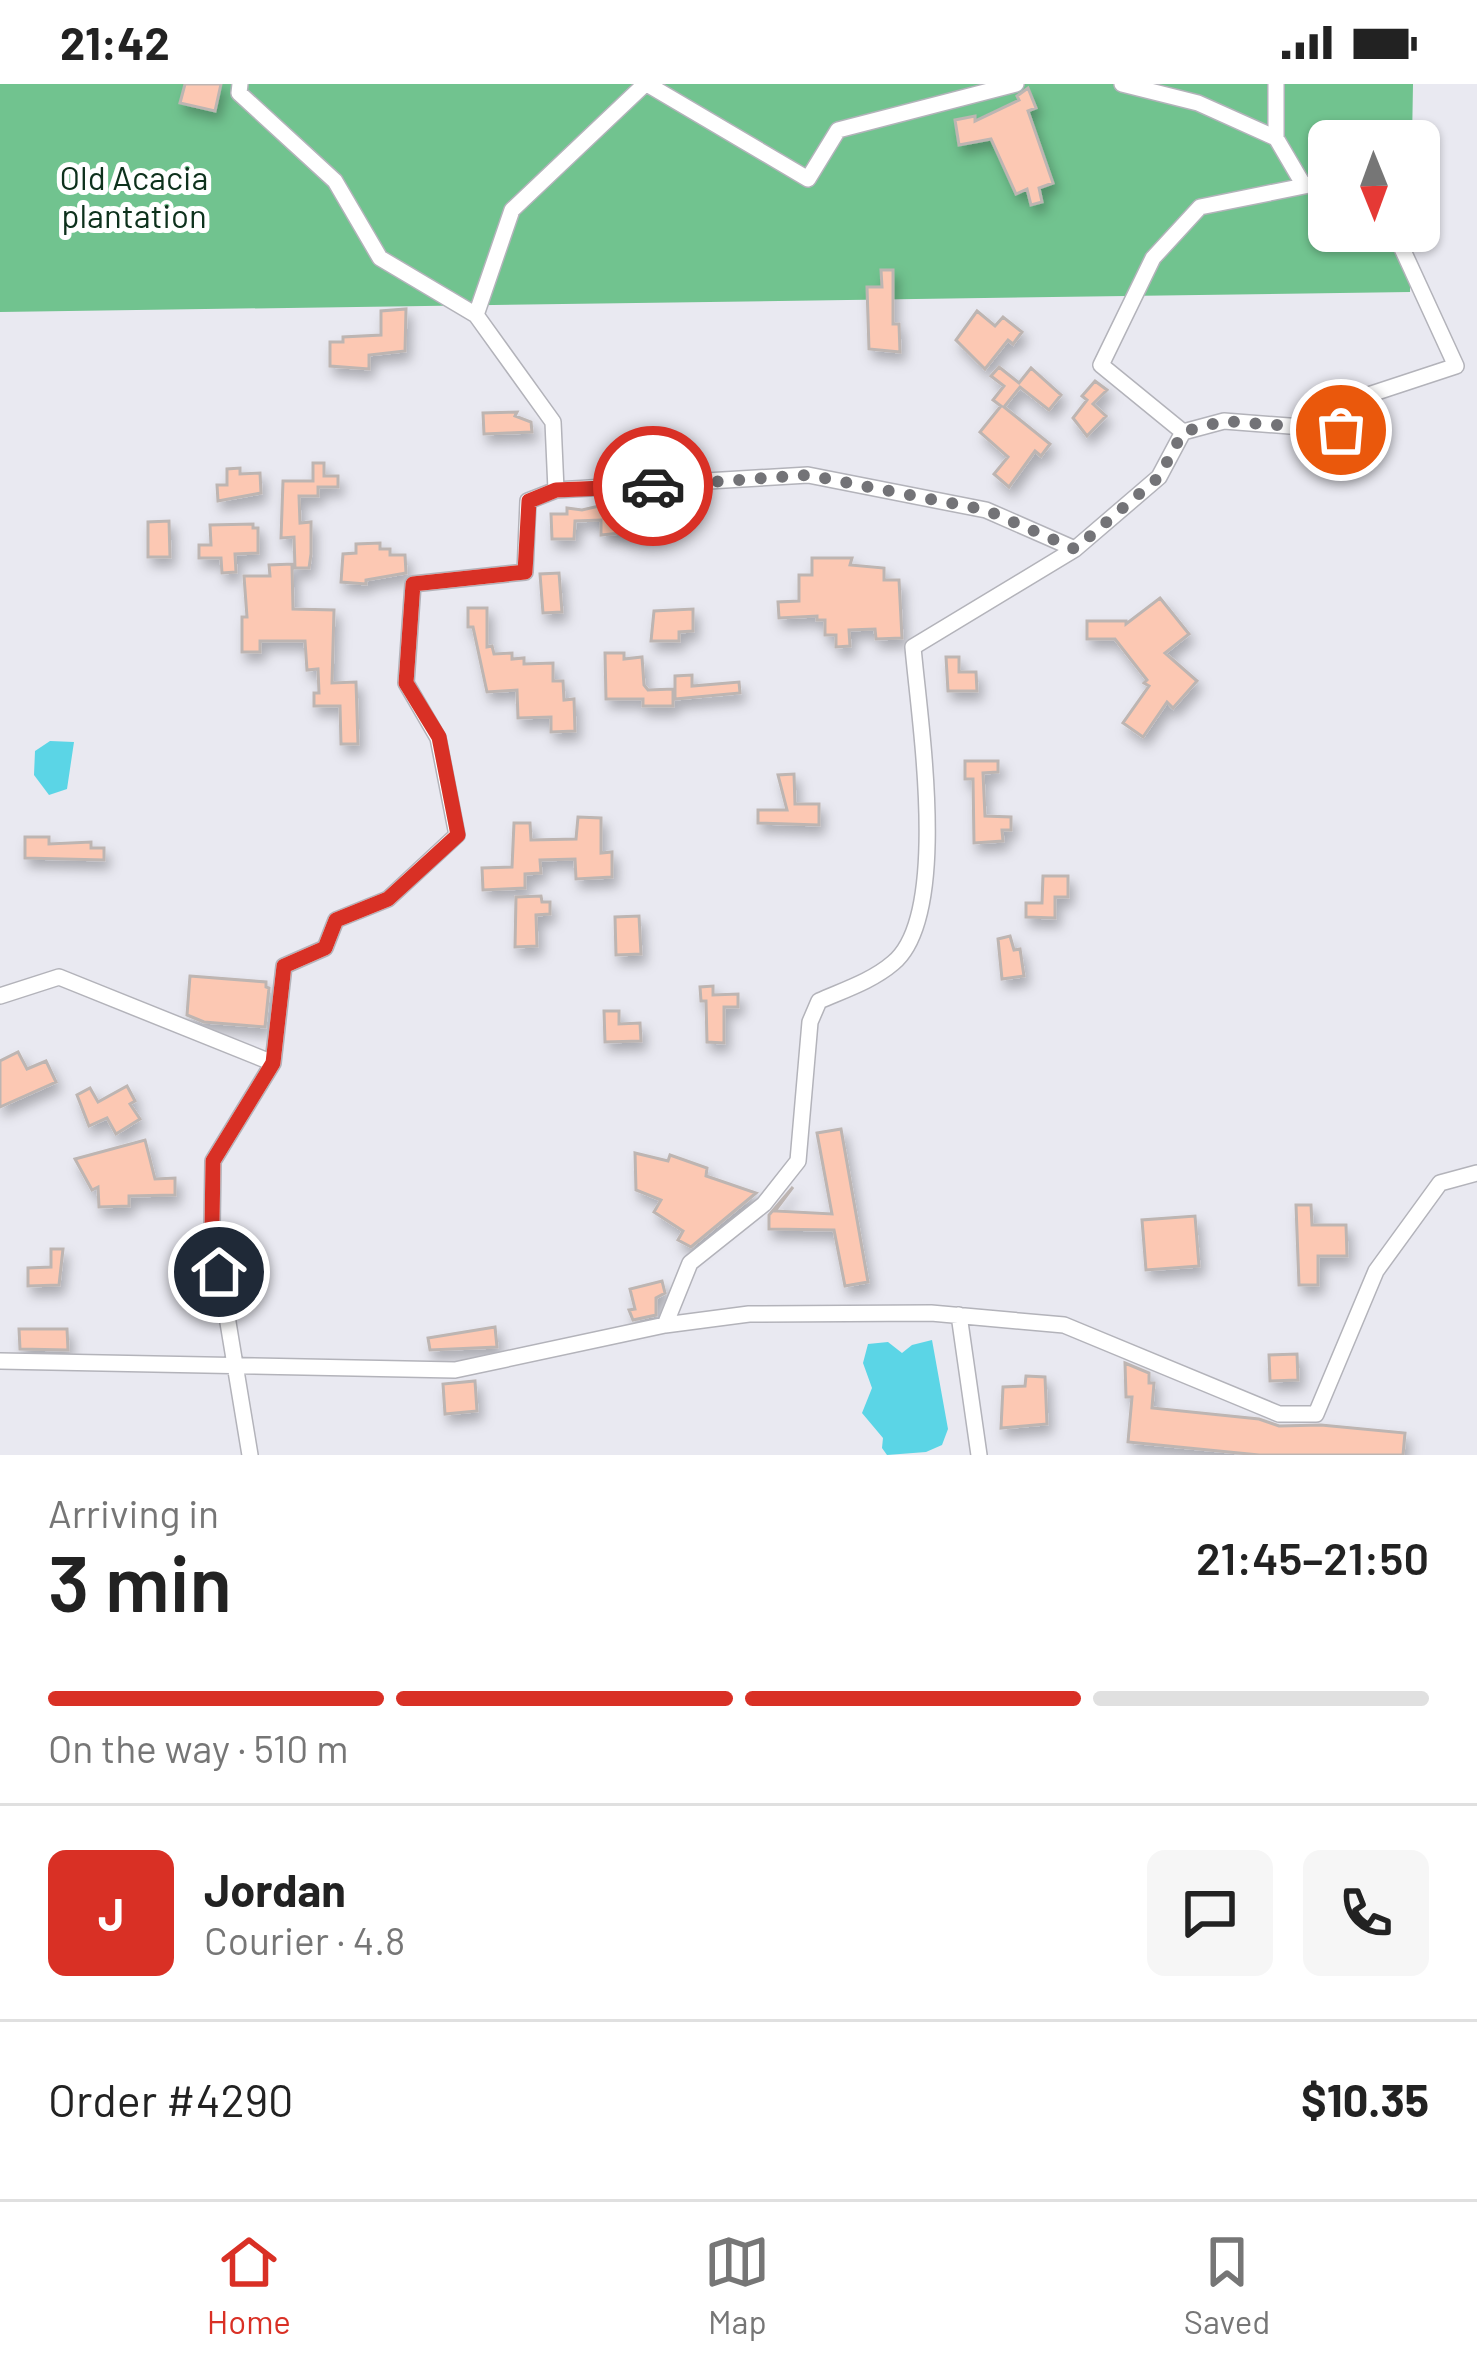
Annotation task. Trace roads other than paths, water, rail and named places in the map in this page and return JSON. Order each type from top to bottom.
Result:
[{"type":"street","points":[[239,84],[239,94],[335,181],[380,258],[476,315],[553,422],[556,490]]},
{"type":"street","points":[[476,315],[512,210],[646,84],[808,179],[838,130],[1016,84]]},
{"type":"street","points":[[1122,84],[1198,103],[1276,138]]},
{"type":"street","points":[[1276,84],[1276,138],[1304,184]]},
{"type":"street","points":[[1183,432],[1101,365],[1153,258],[1200,207],[1308,184]]},
{"type":"street","points":[[665,1324],[690,1263],[764,1204],[798,1161],[810,1022],[818,1000],[896,962],[915,933],[928,842],[913,647],[1075,549],[1159,477],[1183,432],[1224,421],[1341,430],[1369,395],[1456,366],[1404,252]]},
{"type":"street","points":[[250,1455],[212,1226],[213,1161],[273,1063],[284,966],[325,948],[336,920],[388,899],[458,835],[439,737],[406,683],[413,584],[525,572],[529,501],[556,490],[808,475],[986,510],[1075,549]]},
{"type":"street","points":[[0,996],[59,977],[273,1063]]},
{"type":"street","points":[[0,1361],[455,1370],[665,1324],[749,1314],[958,1315],[1064,1325],[1280,1414],[1316,1414],[1376,1271],[1440,1183],[1477,1173]]},
{"type":"street","points":[[958,1315],[979,1455]]},
{"type":"water","points":[[50,741],[74,742],[67,789],[49,795],[34,775],[35,751]]},
{"type":"water","points":[[932,1340],[948,1429],[942,1445],[926,1452],[887,1455],[883,1438],[862,1413],[872,1388],[863,1363],[868,1344],[888,1342],[902,1353]]},
{"type":"park label","name":"Old Acacia plantation","points":[[134,197]]}]
